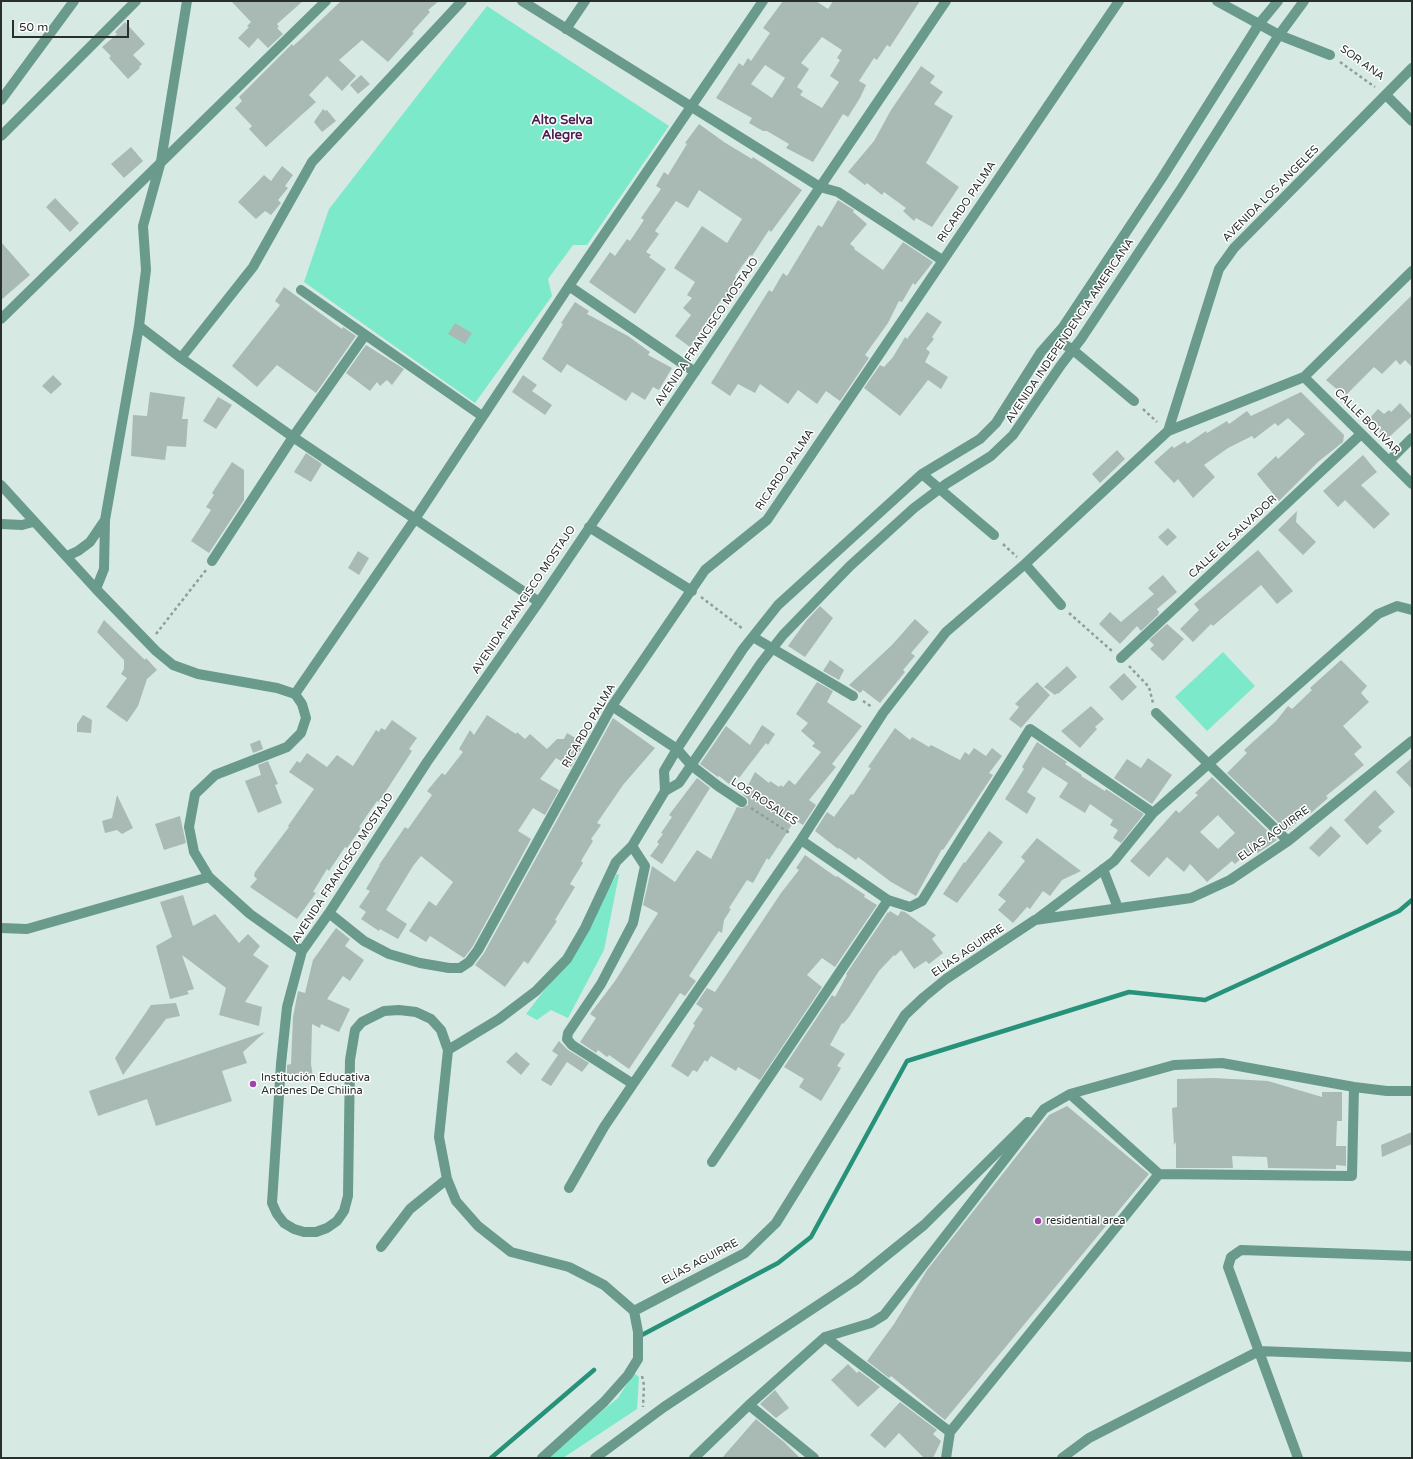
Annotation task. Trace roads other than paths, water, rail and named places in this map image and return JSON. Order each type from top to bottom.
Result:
[{"type":"street","points":[[1,100],[74,1]]},
{"type":"street","points":[[1,136],[136,1]]},
{"type":"street","points":[[96,589],[104,569],[104,520],[139,326],[146,270],[143,226],[161,161],[187,1]]},
{"type":"street","points":[[1,319],[326,1]]},
{"type":"street","points":[[181,358],[253,267],[312,162],[462,1]]},
{"type":"street","points":[[522,1],[820,187],[838,192],[942,260]]},
{"type":"street","points":[[566,29],[585,1]]},
{"type":"street","points":[[295,694],[415,519],[568,286],[763,1]]},
{"type":"street","name":"AVENIDA FRANCISCO MOSTAJO","points":[[634,1311],[604,1285],[569,1267],[511,1252],[478,1226],[456,1200],[447,1179],[439,1137],[448,1050],[441,1030],[431,1019],[416,1012],[399,1010],[384,1011],[362,1022],[355,1030],[350,1060],[348,1196],[344,1211],[337,1221],[327,1228],[316,1232],[304,1232],[294,1229],[284,1223],[277,1214],[272,1203],[280,1064],[287,1007],[302,951],[329,913],[427,762],[539,602],[946,1]]},
{"type":"street","name":"RICARDO PALMA","points":[[329,913],[364,941],[389,954],[420,963],[449,968],[460,968],[469,962],[478,950],[612,706],[705,570],[767,520],[1119,1]]},
{"type":"street","name":"SOR ANA","points":[[1217,1],[1279,35],[1330,55]]},
{"type":"street","name":"AVENIDA INDEPENDENCIA AMERICANA","points":[[665,791],[664,771],[677,749],[753,637],[778,605],[922,474],[980,440],[996,423],[1041,352],[1054,338],[1162,178],[1259,24],[1278,1]]},
{"type":"street","name":"AVENIDA INDEPENDENCIA AMERICANA","points":[[448,1050],[499,1019],[536,991],[567,959],[586,928],[616,862],[632,846],[665,791],[679,784],[783,635],[850,566],[914,508],[938,490],[991,456],[1013,435],[1073,350],[1176,195],[1279,35],[1304,1]]},
{"type":"street","name":"AVENIDA LOS ANGELES","points":[[1168,431],[1219,268],[1234,248],[1412,68]]},
{"type":"street","points":[[1386,95],[1412,121]]},
{"type":"street","points":[[569,1188],[604,1127],[801,840],[883,713],[946,632],[1024,564],[1168,431],[1304,378],[1412,270]]},
{"type":"street","points":[[568,286],[695,372]]},
{"type":"street","points":[[301,290],[482,416]]},
{"type":"street","points":[[139,326],[181,358],[293,437],[539,602]]},
{"type":"street","points":[[212,561],[293,437],[365,335]]},
{"type":"street","points":[[1054,338],[1073,350],[1134,401]]},
{"type":"street","name":"CALLE BOLIVAR","points":[[1304,378],[1412,484]]},
{"type":"street","name":"CALLE EL SALVADOR","points":[[1121,658],[1361,434]]},
{"type":"street","points":[[1389,461],[1412,438]]},
{"type":"street","points":[[922,474],[938,490],[994,535]]},
{"type":"street","points":[[1,485],[33,522],[67,556],[96,589],[149,644],[173,665],[198,674],[277,688],[295,694],[302,704],[306,718],[301,733],[287,747],[216,775],[195,794],[189,827],[194,852],[209,877],[250,914],[302,951]]},
{"type":"street","points":[[67,556],[78,551],[90,542],[104,520]]},
{"type":"street","points":[[1,524],[22,525],[33,522]]},
{"type":"street","points":[[589,527],[692,591]]},
{"type":"street","points":[[1024,564],[1061,605]]},
{"type":"street","points":[[1035,920],[1114,862],[1153,813],[1378,614],[1397,606],[1412,610]]},
{"type":"street","points":[[753,637],[854,696]]},
{"type":"street","name":"LOS ROSALES","points":[[612,706],[677,749],[691,765],[742,802]]},
{"type":"street","points":[[1156,713],[1288,841]]},
{"type":"street","name":"LOS ROSALES","points":[[801,840],[888,900],[910,907],[922,901],[1030,730],[1153,813]]},
{"type":"street","name":"ELÍAS AGUIRRE","points":[[634,1311],[745,1253],[776,1223],[905,1015],[946,979],[1035,920],[1191,898],[1230,880],[1288,841],[1412,741]]},
{"type":"street","points":[[632,846],[645,866],[633,923],[601,984],[568,1033],[567,1039],[572,1045],[633,1084]]},
{"type":"street","points":[[1103,869],[1118,908]]},
{"type":"street","points":[[1,928],[27,929],[209,877]]},
{"type":"street","points":[[712,1162],[888,900]]},
{"type":"street","points":[[595,1458],[664,1407],[856,1280],[924,1225],[1029,1120],[1044,1109],[1070,1094],[1174,1065],[1222,1063],[1354,1087],[1387,1091],[1412,1091]]},
{"type":"street","points":[[1070,1094],[1159,1174],[1352,1176],[1354,1087]]},
{"type":"street","points":[[694,1458],[748,1405],[825,1337],[871,1323],[884,1315],[1044,1109]]},
{"type":"street","points":[[946,1458],[950,1432],[1159,1174]]},
{"type":"street","points":[[380,1247],[410,1209],[447,1179]]},
{"type":"street","points":[[1298,1458],[1228,1267],[1231,1257],[1241,1250],[1412,1256]]},
{"type":"street","points":[[542,1458],[604,1402],[635,1363],[638,1332],[634,1311]]},
{"type":"street","points":[[825,1337],[950,1432]]},
{"type":"street","points":[[1062,1458],[1089,1438],[1259,1351],[1412,1357]]},
{"type":"street","points":[[748,1405],[814,1458]]},
{"type":"waterway","points":[[640,1336],[778,1263],[811,1237],[907,1061],[1129,992],[1205,1000],[1399,911],[1412,900]]},
{"type":"waterway","points":[[491,1458],[594,1370]]},
{"type":"place","name":"Institución Educativa Andenes De Chilina","points":[[253,1084]]},
{"type":"place","name":"residential area","points":[[1038,1221]]},
{"type":"district","name":"Alto Selva Alegre","points":[[562,128]]}]
